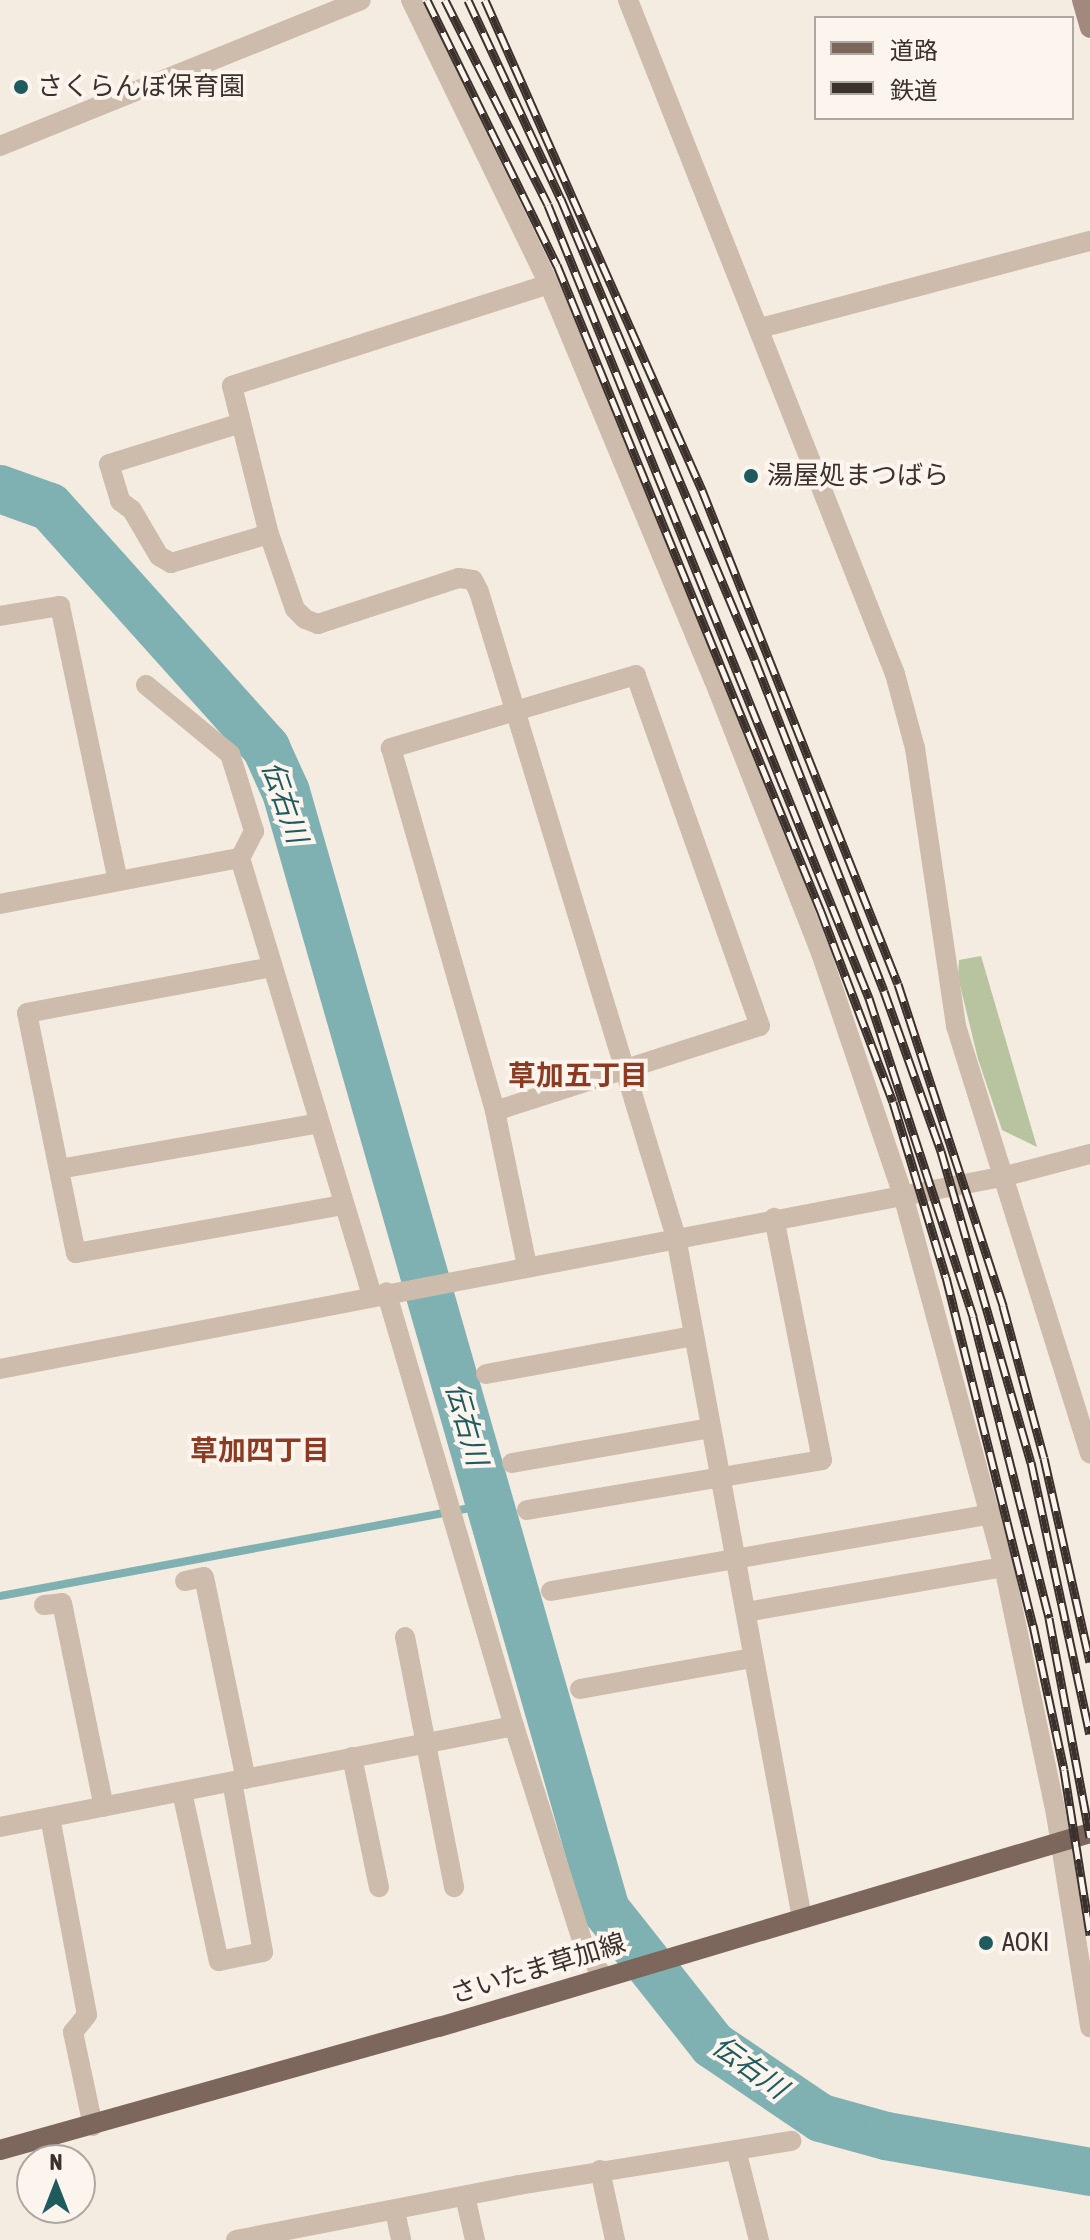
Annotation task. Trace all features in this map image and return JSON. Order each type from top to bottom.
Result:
[{"type":"main road","name":"さいたま草加線","points":[[0,2150],[93,2126],[1090,1833]]},
{"type":"street","points":[[0,146],[361,0]]},
{"type":"street","points":[[411,0],[549,284],[822,956],[903,1195],[1004,1567],[1061,1841],[1090,2027]]},
{"type":"street","points":[[628,0],[895,674],[915,748],[956,1026],[1006,1176],[1090,1454]]},
{"type":"street","points":[[1082,0],[1090,28]]},
{"type":"street","points":[[760,328],[1090,241]]},
{"type":"street","points":[[549,284],[232,386],[269,534],[295,609],[318,624],[459,578],[473,580],[516,708],[622,1072],[676,1237],[802,1918]]},
{"type":"street","points":[[241,423],[109,464],[120,501],[132,510],[159,556],[171,563],[269,534]]},
{"type":"street","points":[[0,616],[60,606],[118,881]]},
{"type":"street","points":[[495,1111],[760,1026],[636,675],[516,708],[391,748],[495,1111],[527,1266]]},
{"type":"street","points":[[146,685],[230,754],[254,831],[240,858],[342,1205],[385,1292],[514,1726],[583,1943],[602,1976]]},
{"type":"street","points":[[0,904],[240,858]]},
{"type":"street","points":[[272,967],[27,1013],[76,1253],[342,1205]]},
{"type":"street","points":[[59,1169],[319,1123]]},
{"type":"street","points":[[0,1369],[385,1292],[1006,1176],[1090,1154]]},
{"type":"street","points":[[527,1510],[822,1460],[774,1218]]},
{"type":"street","points":[[486,1374],[693,1336]]},
{"type":"street","points":[[512,1463],[711,1428]]},
{"type":"street","points":[[551,1591],[992,1514]]},
{"type":"street","points":[[746,1612],[1004,1567]]},
{"type":"street","points":[[182,1792],[219,1961],[263,1952],[239,1780],[204,1577],[185,1581]]},
{"type":"street","points":[[44,1605],[62,1603],[104,1807]]},
{"type":"street","points":[[405,1637],[454,1887]]},
{"type":"street","points":[[580,1689],[752,1658]]},
{"type":"street","points":[[0,1827],[514,1726]]},
{"type":"street","points":[[352,1757],[379,1887]]},
{"type":"street","points":[[50,1817],[87,2015],[73,2032],[93,2126]]},
{"type":"street","points":[[236,2240],[300,2234],[465,2196],[600,2170],[791,2141]]},
{"type":"street","points":[[736,2150],[759,2240]]},
{"type":"street","points":[[600,2170],[615,2240]]},
{"type":"street","points":[[465,2196],[475,2240]]},
{"type":"street","points":[[395,2211],[401,2240]]},
{"type":"green space","points":[[981,956],[1037,1147],[1002,1130],[978,1059],[958,977],[959,960]]},
{"type":"waterway","name":"伝右川","points":[[0,489],[50,507],[266,748],[286,792],[606,1910],[713,2045],[821,2118],[886,2136],[1090,2172]]},
{"type":"waterway","points":[[0,1596],[491,1504]]},
{"type":"railway","points":[[427,0],[557,265],[820,909],[893,1102],[946,1277],[1033,1625],[1064,1770],[1090,1935]]},
{"type":"railway","points":[[445,0],[548,205],[869,998],[973,1317],[1049,1618],[1090,1837]]},
{"type":"railway","points":[[468,0],[561,199],[755,660],[884,991],[941,1151],[1031,1462],[1090,1734]]},
{"type":"railway","points":[[485,0],[702,490],[898,984],[1003,1306],[1044,1458],[1090,1662]]},
{"type":"place","name":"さくらんぼ保育園","points":[[21,87]]},
{"type":"place","name":"湯屋処まつばら","points":[[751,476]]},
{"type":"place","name":"AOKI","points":[[986,1943]]},
{"type":"district","name":"草加五丁目","points":[[578,1075]]},
{"type":"district","name":"草加四丁目","points":[[260,1450]]}]
